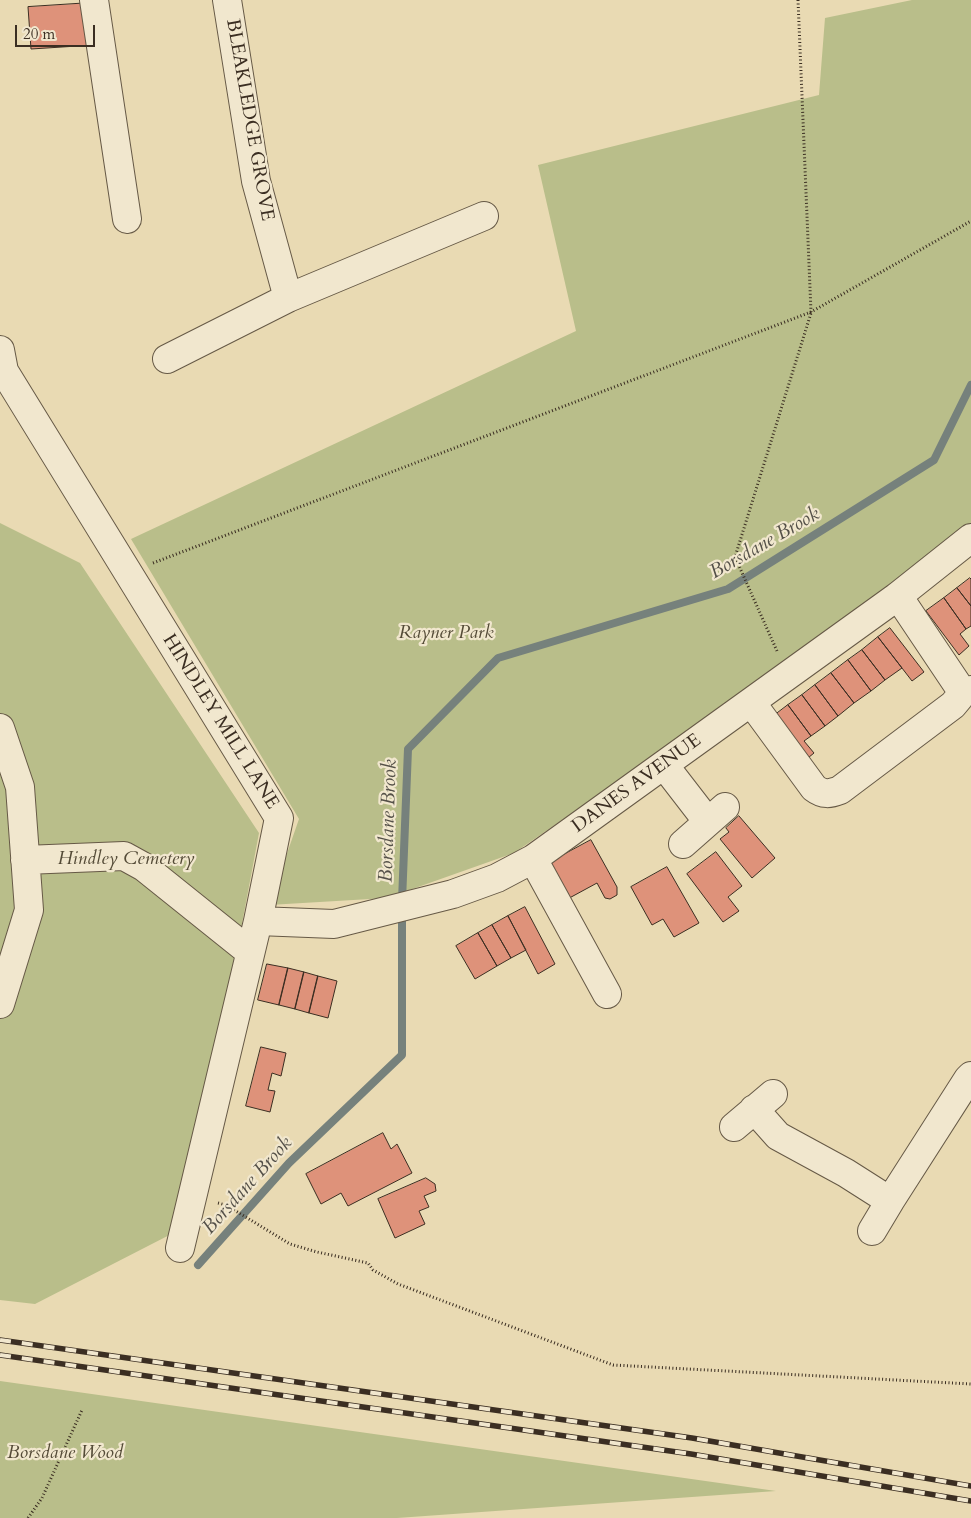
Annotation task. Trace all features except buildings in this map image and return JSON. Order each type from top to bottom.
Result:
[{"type":"street","points":[[94,0],[127,219]]},
{"type":"street","name":"BLEAKLEDGE GROVE","points":[[227,0],[256,181],[288,298]]},
{"type":"street","points":[[167,360],[288,298],[484,216]]},
{"type":"street","name":"HINDLEY MILL LANE","points":[[0,350],[4,371],[279,818],[258,921],[180,1248]]},
{"type":"street","name":"DANES AVENUE","points":[[258,921],[334,924],[453,894],[497,878],[533,859],[898,596],[971,538]]},
{"type":"street","points":[[751,702],[814,788],[820,793],[830,794],[840,790],[953,705],[967,692],[898,596]]},
{"type":"street","points":[[0,728],[20,787],[29,910],[0,1004]]},
{"type":"street","points":[[664,765],[716,815],[682,844]]},
{"type":"street","points":[[25,860],[124,856],[144,867],[250,952]]},
{"type":"street","points":[[533,859],[607,994]]},
{"type":"street","points":[[872,1231],[945,1112],[971,1076]]},
{"type":"street","points":[[734,1128],[764,1101],[778,1136],[846,1173],[890,1201]]},
{"type":"path","points":[[788,676],[735,557],[811,312],[798,0]]},
{"type":"path","points":[[128,573],[811,312],[971,221]]},
{"type":"path","points":[[226,1205],[290,1244],[368,1263],[373,1270],[398,1284],[613,1365],[971,1384]]},
{"type":"path","points":[[28,1518],[42,1498],[82,1410]]},
{"type":"green space","name":"Rayner Park","points":[[912,0],[971,0],[971,526],[658,754],[514,853],[387,898],[269,905],[299,819],[131,539],[576,331],[538,165],[819,95],[825,18]]},
{"type":"green space","name":"Hindley Cemetery","points":[[0,523],[80,563],[259,833],[185,1227],[35,1304],[0,1300]]},
{"type":"green space","name":"Borsdane Wood","points":[[0,1381],[776,1491],[397,1518],[0,1518]]},
{"type":"waterway","name":"Borsdane Brook","points":[[402,901],[408,749],[498,658],[728,589],[934,460],[971,385]]},
{"type":"waterway","name":"Borsdane Brook","points":[[198,1265],[289,1163],[402,1055],[402,912]]},
{"type":"railway","points":[[0,1340],[692,1438],[971,1486]]},
{"type":"railway","points":[[0,1355],[691,1454],[971,1501]]}]
